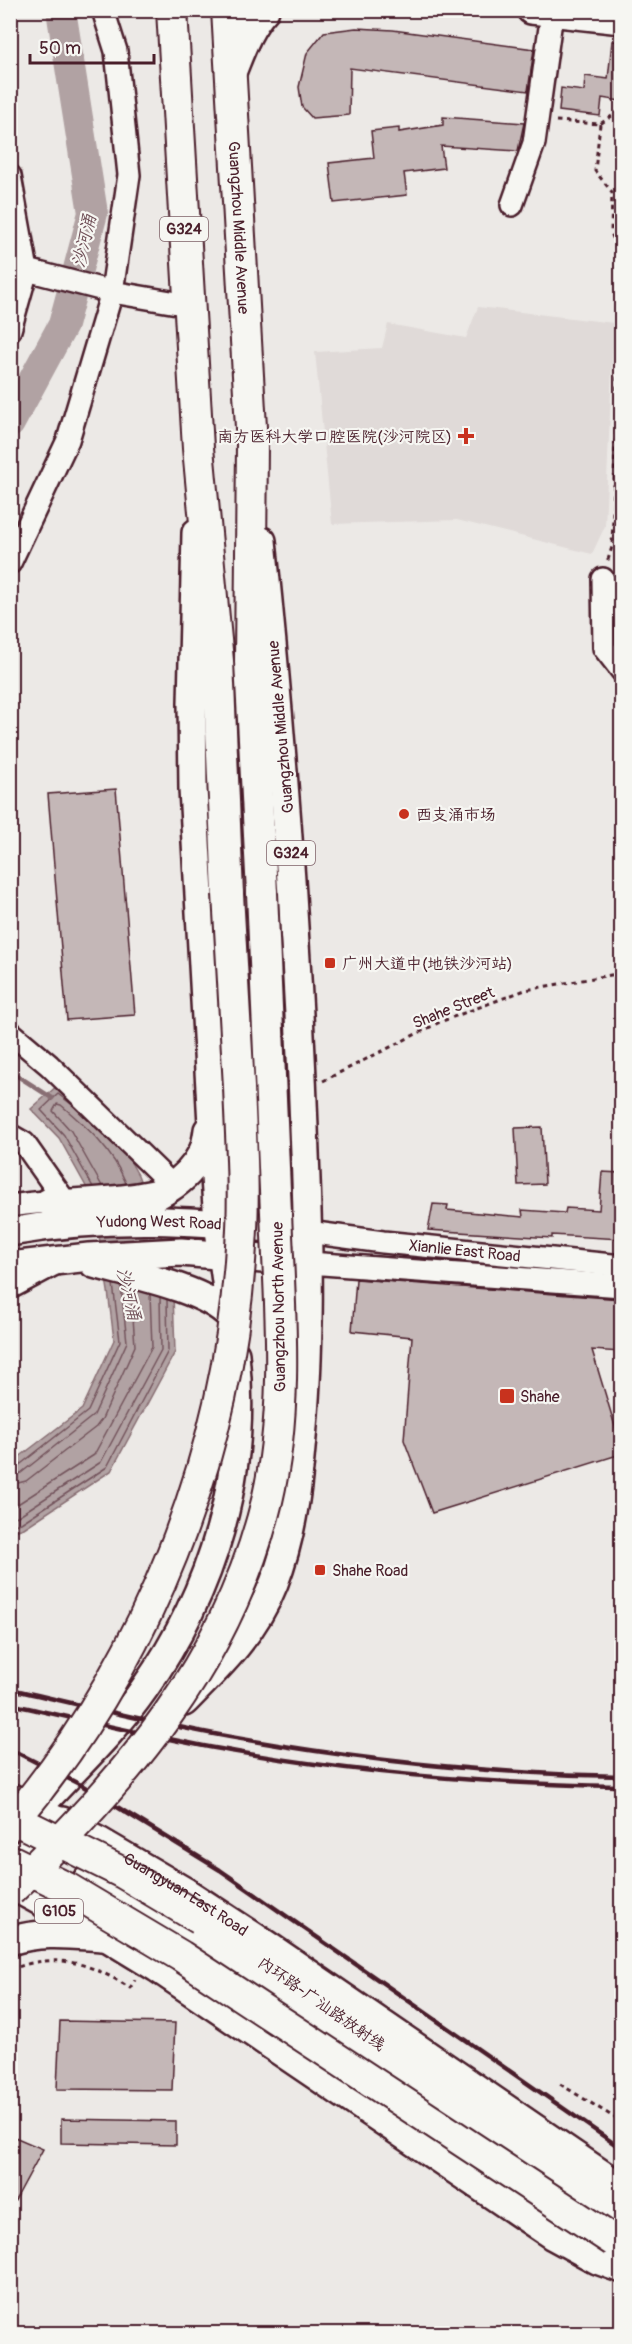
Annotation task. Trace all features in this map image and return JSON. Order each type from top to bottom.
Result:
[{"type":"highway","name":"G324","points":[[172,10],[198,448]]},
{"type":"highway","name":"Guangzhou Middle Avenue","points":[[227,10],[252,445],[250,662],[262,892]]},
{"type":"highway","points":[[198,448],[218,661],[242,1145],[242,1246],[232,1336],[215,1423],[178,1542],[136,1635],[75,1738],[30,1802],[22,1839],[67,1888],[160,1943],[620,2248]]},
{"type":"highway","name":"Guangzhou North Avenue","points":[[10,1891],[127,1771],[180,1699],[236,1593],[267,1500],[277,1439],[282,1350],[262,892]]},
{"type":"highway","name":"内环路-广汕路放射线","points":[[22,1839],[113,1868],[200,1919],[621,2210]]},
{"type":"main road","points":[[231,75],[249,33],[257,18],[265,10]]},
{"type":"main road","points":[[541,12],[621,20]]},
{"type":"main road","name":"Guangzhou Middle Avenue","points":[[252,445],[290,835],[309,1263]]},
{"type":"main road","name":"G324","points":[[111,1213],[173,1186],[191,1171],[203,1151],[211,1117],[201,965],[192,744],[198,448]]},
{"type":"main road","points":[[22,1839],[144,1690],[189,1615],[202,1585],[224,1518],[233,1461],[237,1390],[231,1317],[218,1222],[211,1117]]},
{"type":"main road","points":[[56,1201],[111,1213],[115,1242],[112,1251],[119,1262],[211,1301],[223,1308],[231,1317]]},
{"type":"main road","name":"Yudong West Road","points":[[10,1232],[111,1213],[308,1232]]},
{"type":"main road","name":"Yudong West Road","points":[[10,1266],[70,1259],[119,1262],[181,1252],[309,1263]]},
{"type":"main road","name":"Guangzhou North Avenue","points":[[22,1839],[152,1736],[225,1662],[251,1627],[274,1584],[292,1517],[298,1477],[308,1361],[309,1263]]},
{"type":"main road","name":"Guangyuan East Road","points":[[10,1797],[22,1839],[108,1938],[246,2027],[554,2236],[597,2260],[620,2248]]},
{"type":"main road","name":"Guangyuan East Road","points":[[22,1839],[139,1863],[267,1945],[621,2188]]},
{"type":"main road","points":[[10,1941],[45,1934],[108,1938]]},
{"type":"street","points":[[10,563],[68,440],[112,292],[129,175],[116,51],[103,10]]},
{"type":"street","points":[[512,205],[534,143],[538,120],[541,12]]},
{"type":"street","points":[[10,176],[27,270],[10,330]]},
{"type":"street","points":[[27,270],[112,292],[189,305]]},
{"type":"street","points":[[603,579],[604,648],[621,671]]},
{"type":"street","points":[[10,1032],[49,1065],[173,1186]]},
{"type":"street","points":[[10,1135],[24,1143],[56,1201],[10,1206]]},
{"type":"street","name":"Xianlie East Road","points":[[308,1232],[383,1242],[621,1266]]},
{"type":"street","points":[[10,1288],[70,1259]]},
{"type":"street","name":"Xianlie East Road","points":[[309,1263],[621,1286]]},
{"type":"path","points":[[538,120],[600,124],[621,109]]},
{"type":"path","points":[[600,124],[595,171],[612,192],[611,233],[621,256],[612,547],[603,579]]},
{"type":"path","name":"Shahe Street","points":[[303,1091],[440,1022],[525,990],[621,973]]},
{"type":"path","points":[[10,1970],[67,1960],[98,1969],[130,1988]]},
{"type":"path","points":[[560,2084],[620,2121],[621,2116]]},
{"type":"shaded area","name":"南方医科大学口腔医院(沙河院区)","points":[[478,307],[614,323],[605,526],[592,554],[457,520],[332,524],[315,352],[382,348],[388,324],[466,338]]},
{"type":"water","points":[[58,1085],[121,1145],[138,1175],[163,1241],[173,1294],[175,1352],[111,1471],[24,1528],[11,1532],[10,1464],[82,1409],[114,1340],[93,1199],[59,1138],[31,1109]]},
{"type":"building","points":[[356,28],[393,30],[534,49],[528,91],[350,68],[349,115],[312,118],[302,107],[299,87],[307,53],[324,32]]},
{"type":"building","points":[[612,41],[621,42],[621,101],[602,98],[600,116],[559,111],[561,88],[584,91],[585,76],[608,79]]},
{"type":"building","points":[[443,117],[524,123],[518,151],[441,146],[444,168],[404,173],[407,195],[334,203],[329,163],[374,158],[371,131],[399,128],[399,132],[443,125]]},
{"type":"building","points":[[116,789],[135,1015],[67,1020],[48,794]]},
{"type":"building","points":[[542,1127],[545,1184],[518,1185],[515,1128]]},
{"type":"building","points":[[602,1172],[621,1173],[621,1239],[552,1235],[552,1238],[428,1230],[433,1204],[448,1205],[447,1210],[523,1217],[522,1210],[565,1213],[566,1208],[599,1210]]},
{"type":"building","name":"Shahe","points":[[356,1279],[621,1299],[621,1352],[592,1350],[621,1446],[621,1454],[432,1513],[404,1440],[412,1337],[352,1331]]},
{"type":"building","points":[[60,2021],[175,2023],[172,2090],[57,2089]]},
{"type":"building","points":[[61,2119],[176,2121],[176,2145],[61,2143]]},
{"type":"building","points":[[10,2135],[43,2149],[10,2210]]},
{"type":"waterway","name":"沙河涌","points":[[10,423],[63,325],[93,213],[61,10]]},
{"type":"waterway","name":"沙河涌","points":[[10,1071],[52,1098]]},
{"type":"railway","points":[[10,1689],[184,1728],[336,1754],[479,1769],[622,1776]]},
{"type":"railway","points":[[10,1704],[124,1730],[285,1760],[381,1772],[477,1780],[622,1786]]},
{"type":"railway","points":[[10,1749],[83,1786],[220,1870],[622,2149]]},
{"type":"place","name":"南方医科大学口腔医院(沙河院区)","points":[[466,436]]},
{"type":"place","name":"西支涌市场","points":[[404,814]]},
{"type":"place","name":"广州大道中(地铁沙河站)","points":[[330,963]]},
{"type":"place","name":"Shahe","points":[[507,1396]]},
{"type":"place","name":"Shahe Road","points":[[320,1570]]}]
